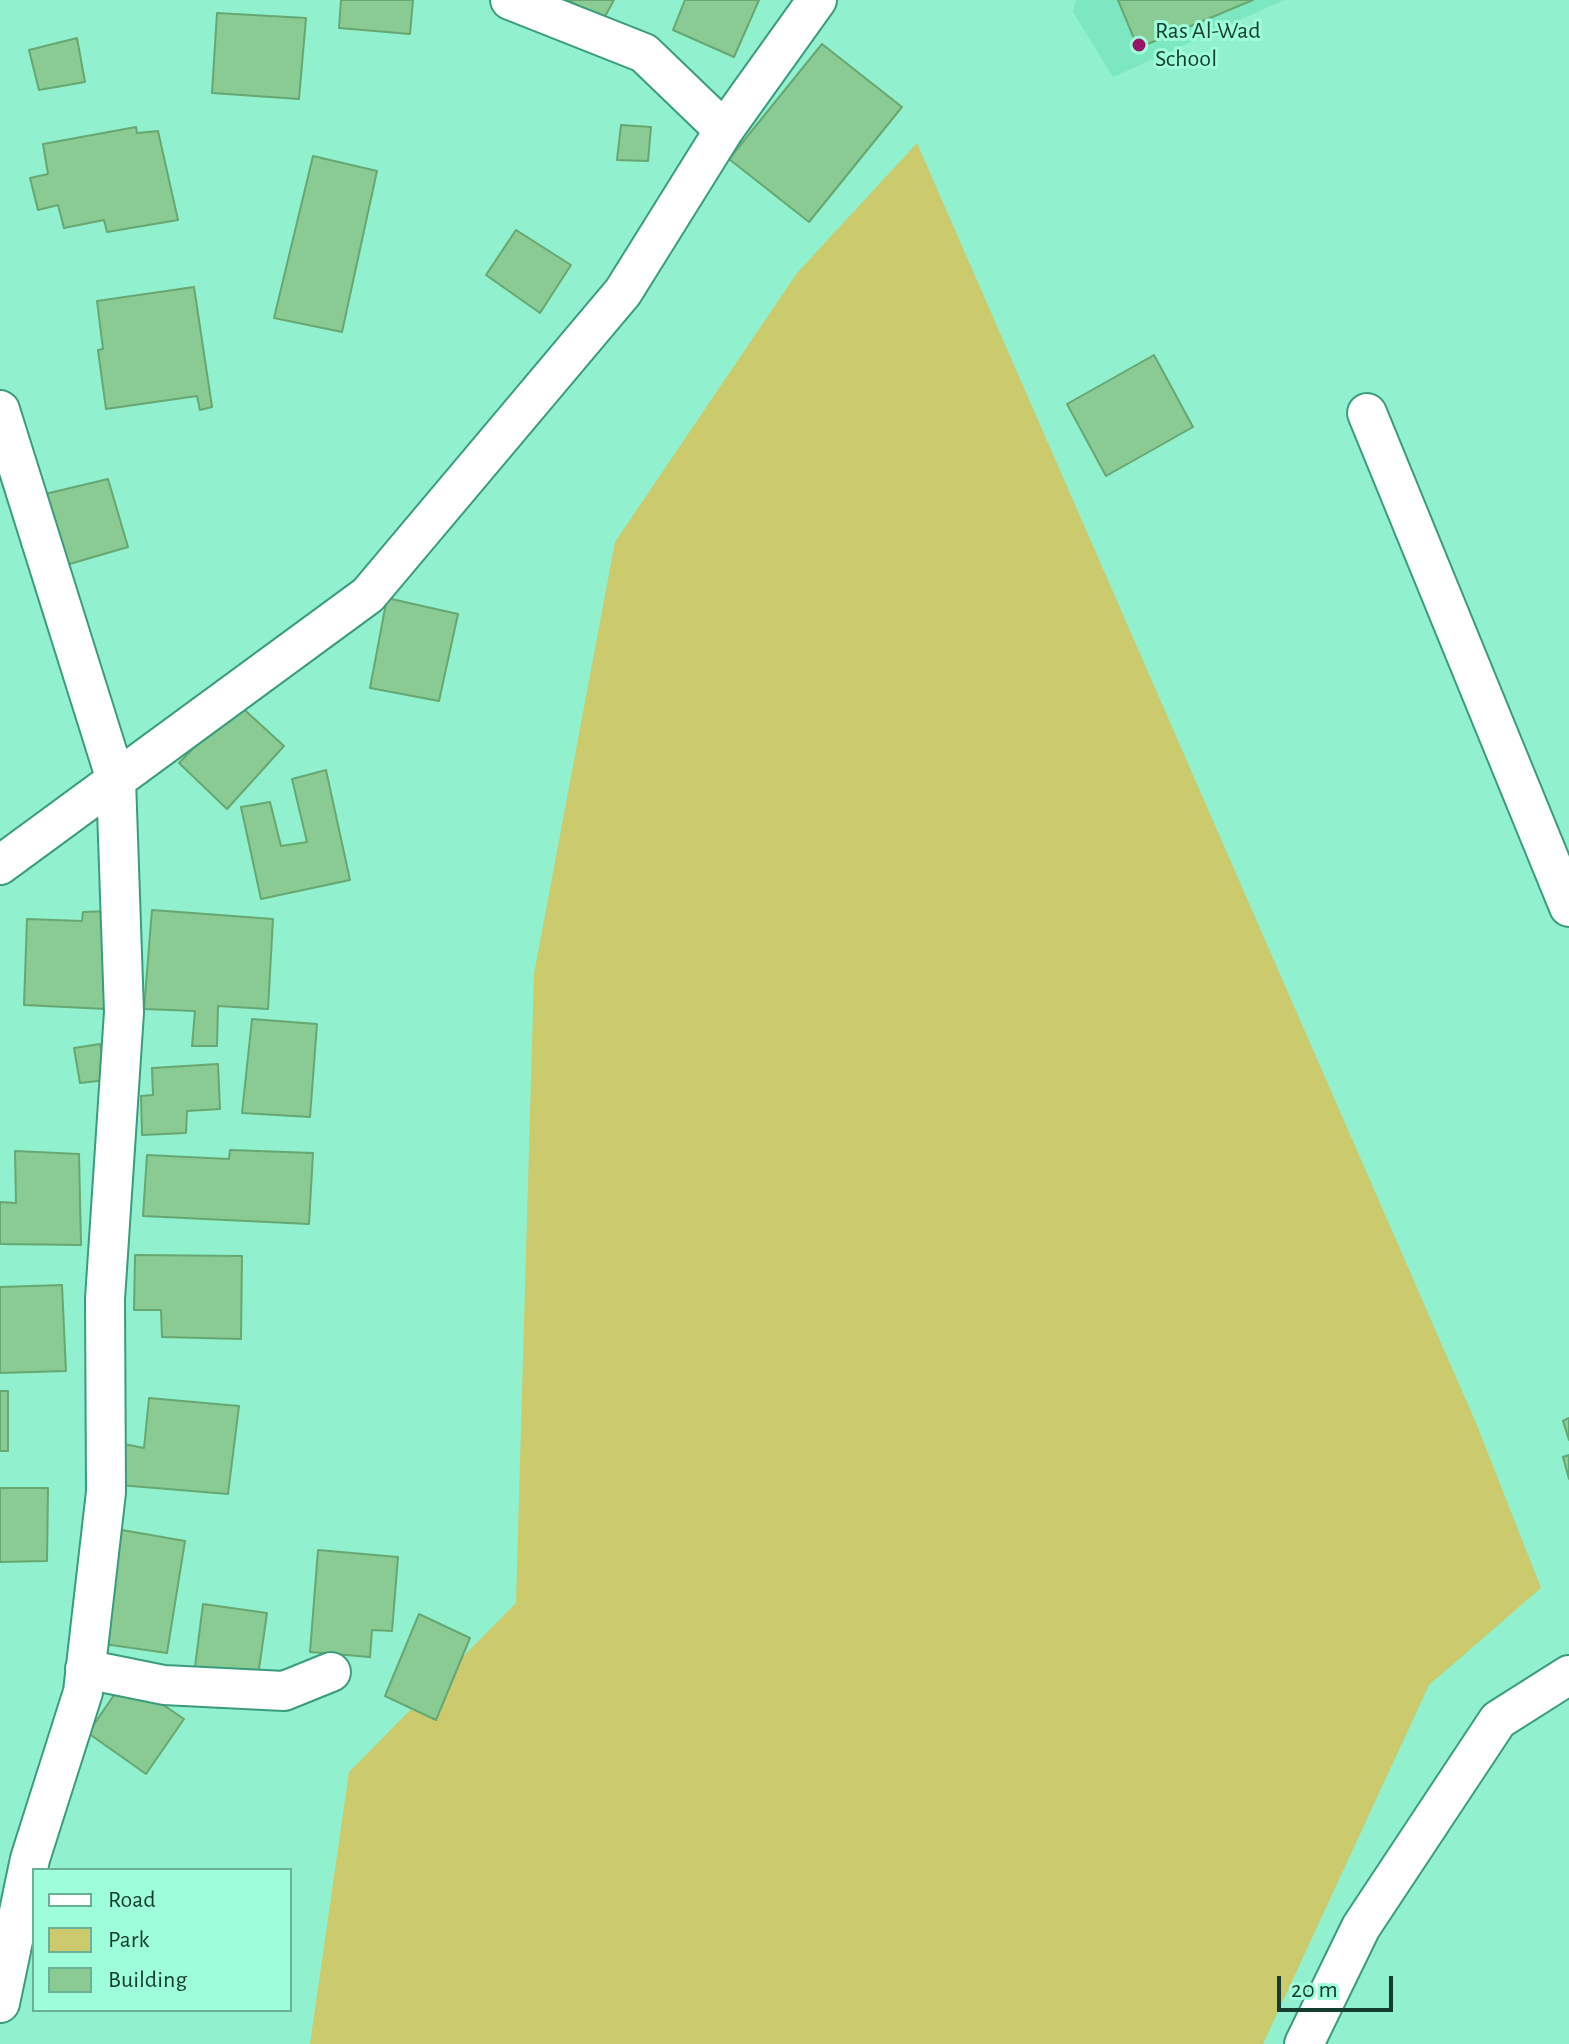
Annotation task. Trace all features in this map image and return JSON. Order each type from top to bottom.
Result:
[{"type":"street","points":[[510,0],[644,53],[724,130]]},
{"type":"street","points":[[0,865],[368,595],[623,292],[724,130],[817,0]]},
{"type":"street","points":[[0,410],[116,780],[124,1012],[105,1299],[106,1492],[83,1692],[30,1859],[0,2003]]},
{"type":"street","points":[[1367,413],[1569,907]]},
{"type":"street","points":[[85,1669],[164,1685],[284,1691],[331,1672]]},
{"type":"street","points":[[1304,2044],[1361,1927],[1498,1720],[1569,1675]]},
{"type":"shaded area","name":"Ras Al-Wad School","points":[[1076,0],[1284,0],[1113,77],[1073,12]]},
{"type":"green space","points":[[917,143],[1476,1423],[1541,1588],[1429,1685],[1263,2044],[310,2044],[349,1772],[516,1603],[534,974],[615,542],[797,273]]},
{"type":"building","points":[[341,0],[413,0],[410,34],[339,28]]},
{"type":"building","points":[[568,0],[614,0],[603,20]]},
{"type":"building","points":[[685,0],[759,0],[734,57],[673,30]]},
{"type":"building","points":[[1118,0],[1253,0],[1138,48]]},
{"type":"building","points":[[217,13],[306,18],[299,99],[212,93]]},
{"type":"building","points":[[77,38],[85,82],[39,90],[29,50]]},
{"type":"building","points":[[822,44],[902,107],[809,222],[729,159]]},
{"type":"building","points":[[621,125],[651,127],[648,161],[617,160]]},
{"type":"building","points":[[136,127],[137,133],[158,131],[178,220],[107,232],[104,220],[64,228],[58,205],[38,210],[30,178],[48,174],[43,144]]},
{"type":"building","points":[[313,156],[377,171],[342,332],[274,318]]},
{"type":"building","points":[[516,230],[571,265],[540,313],[486,275]]},
{"type":"building","points":[[194,287],[212,407],[200,410],[197,396],[106,409],[98,350],[103,349],[97,301]]},
{"type":"building","points":[[1154,355],[1193,427],[1106,476],[1067,404]]},
{"type":"building","points":[[108,479],[128,547],[66,565],[45,494]]},
{"type":"building","points":[[387,598],[458,614],[439,701],[370,688]]},
{"type":"building","points":[[237,703],[284,746],[227,809],[179,763]]},
{"type":"building","points":[[326,770],[350,880],[261,899],[241,807],[270,802],[281,846],[307,842],[292,779]]},
{"type":"building","points":[[152,910],[273,919],[268,1009],[218,1006],[217,1046],[192,1046],[195,1011],[144,1009]]},
{"type":"building","points":[[110,911],[107,1009],[24,1005],[27,919],[82,921],[83,912]]},
{"type":"building","points":[[252,1019],[317,1024],[310,1117],[242,1113]]},
{"type":"building","points":[[100,1044],[107,1080],[80,1083],[74,1048]]},
{"type":"building","points":[[218,1064],[220,1109],[187,1111],[186,1133],[142,1135],[141,1096],[153,1095],[152,1068]]},
{"type":"building","points":[[230,1150],[313,1153],[309,1224],[143,1216],[147,1155],[229,1159]]},
{"type":"building","points":[[15,1151],[79,1154],[81,1245],[0,1244],[0,1202],[16,1203]]},
{"type":"building","points":[[135,1255],[242,1256],[241,1339],[162,1337],[161,1310],[134,1310]]},
{"type":"building","points":[[62,1285],[66,1371],[0,1373],[0,1287]]},
{"type":"building","points":[[0,1391],[8,1391],[8,1451],[0,1451]]},
{"type":"building","points":[[149,1398],[239,1406],[228,1494],[119,1485],[124,1444],[144,1448]]},
{"type":"building","points":[[1569,1418],[1569,1440],[1563,1421]]},
{"type":"building","points":[[1569,1455],[1569,1479],[1563,1457]]},
{"type":"building","points":[[0,1488],[48,1488],[47,1561],[0,1562]]},
{"type":"building","points":[[122,1530],[185,1541],[167,1653],[104,1644]]},
{"type":"building","points":[[318,1550],[398,1557],[392,1631],[372,1630],[370,1657],[310,1652]]},
{"type":"building","points":[[203,1604],[267,1613],[258,1676],[195,1667]]},
{"type":"building","points":[[419,1614],[470,1638],[436,1720],[385,1696]]},
{"type":"building","points":[[125,1679],[184,1719],[146,1774],[88,1733]]},
{"type":"place","name":"Ras Al-Wad School","points":[[1139,45]]}]
